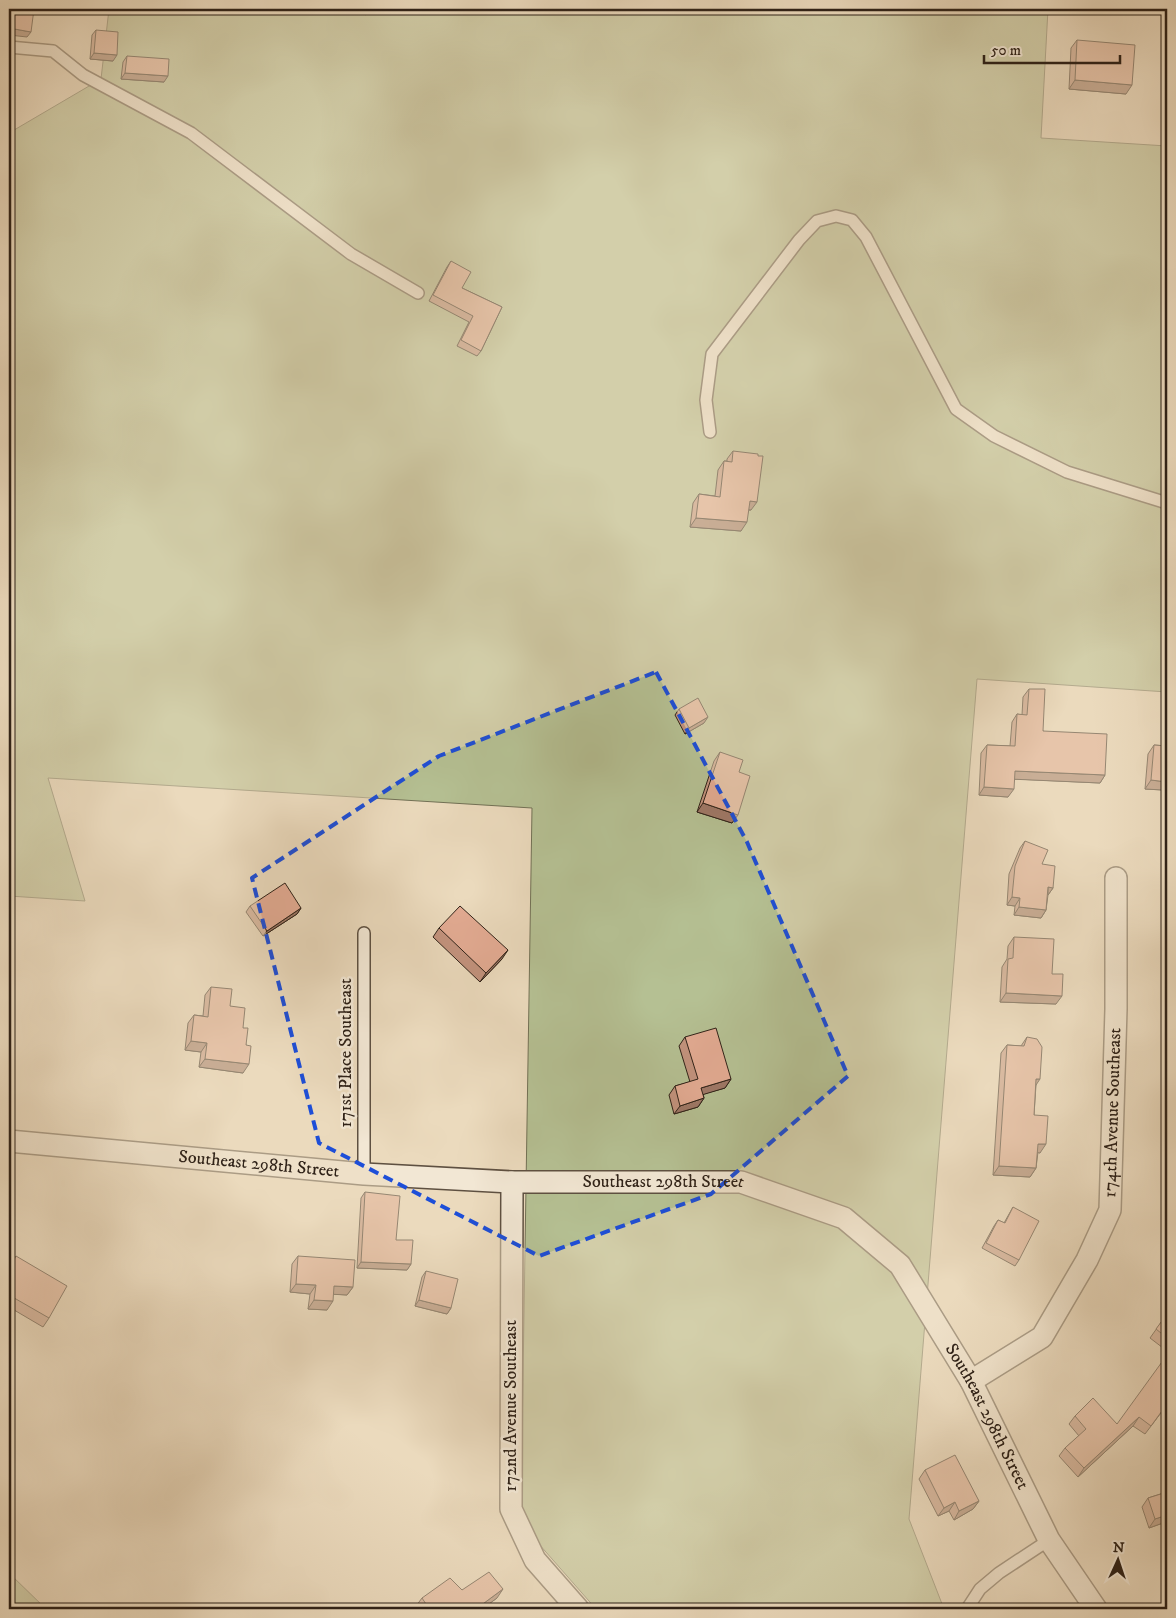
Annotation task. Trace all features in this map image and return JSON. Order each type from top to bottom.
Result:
[{"type":"street","name":"174th Avenue Southeast","points":[[971,1381],[1042,1337],[1087,1260],[1110,1210],[1116,1009],[1116,878]]},
{"type":"street","name":"Southeast 298th Street","points":[[9,1141],[364,1174],[512,1182],[741,1182],[844,1218],[900,1265],[971,1381],[1049,1540],[1096,1609]]},
{"type":"street","name":"172nd Avenue Southeast","points":[[512,1182],[511,1509],[534,1560],[578,1609]]},
{"type":"lane","points":[[9,48],[53,50],[83,75],[191,133],[352,254],[418,293]]},
{"type":"lane","points":[[710,432],[706,400],[712,354],[799,240],[817,221],[836,216],[852,220],[866,237],[956,409],[994,436],[1066,472],[1167,503]]},
{"type":"lane","name":"171st Place Southeast","points":[[364,933],[364,1174]]},
{"type":"lane","points":[[967,1609],[980,1588],[1049,1540]]},
{"type":"highlighted area","points":[[656,672],[747,842],[848,1076],[711,1194],[539,1256],[319,1143],[252,878],[439,756]]},
{"type":"green space","points":[[109,9],[1048,9],[1041,138],[1167,146],[1167,692],[977,679],[909,1519],[944,1609],[596,1609],[531,1535],[521,1503],[532,808],[48,778],[85,901],[9,896],[9,133],[101,79]]},
{"type":"green space","points":[[9,1573],[46,1609],[9,1609]]},
{"type":"building","points":[[9,9],[34,9],[31,32],[9,28]]},
{"type":"building","points":[[96,30],[118,32],[117,55],[94,53]]},
{"type":"building","points":[[1077,40],[1135,45],[1132,85],[1075,80]]},
{"type":"building","points":[[127,56],[169,59],[168,76],[125,73]]},
{"type":"building","points":[[451,261],[471,272],[462,288],[502,307],[481,351],[461,340],[473,316],[433,295]]},
{"type":"building","points":[[733,451],[763,456],[757,502],[750,501],[747,522],[696,518],[699,494],[720,497],[724,461],[732,462]]},
{"type":"building","points":[[1029,689],[1045,689],[1043,731],[1107,734],[1105,775],[1015,771],[1014,789],[984,787],[987,745],[1015,746],[1017,714],[1027,715]]},
{"type":"building","points":[[698,698],[708,717],[689,728],[679,709]]},
{"type":"building","points":[[1154,745],[1167,746],[1167,782],[1151,780]]},
{"type":"building","points":[[720,752],[743,760],[739,772],[750,776],[738,815],[703,803]]},
{"type":"building","points":[[1025,841],[1048,850],[1042,864],[1055,866],[1053,888],[1048,887],[1046,910],[1019,907],[1020,898],[1012,897],[1015,866]]},
{"type":"building","points":[[285,883],[301,908],[267,931],[250,906]]},
{"type":"building","points":[[460,906],[508,950],[486,973],[439,928]]},
{"type":"building","points":[[1014,937],[1054,939],[1052,974],[1063,974],[1062,996],[1006,993],[1008,959],[1013,958]]},
{"type":"building","points":[[211,987],[232,989],[230,1006],[245,1008],[243,1028],[248,1028],[246,1045],[251,1046],[249,1064],[205,1059],[207,1043],[191,1041],[194,1015],[208,1017]]},
{"type":"building","points":[[716,1028],[731,1079],[701,1088],[704,1098],[680,1106],[675,1086],[698,1079],[685,1037]]},
{"type":"building","points":[[1027,1037],[1037,1039],[1042,1047],[1040,1079],[1036,1079],[1034,1115],[1048,1116],[1046,1144],[1038,1144],[1036,1168],[999,1166],[1007,1045],[1024,1046]]},
{"type":"building","points":[[365,1192],[400,1196],[396,1240],[413,1240],[411,1264],[361,1262]]},
{"type":"building","points":[[1013,1207],[1039,1221],[1019,1260],[986,1243],[998,1220],[1005,1223]]},
{"type":"building","points":[[16,1256],[67,1286],[49,1318],[9,1295],[9,1269]]},
{"type":"building","points":[[298,1256],[355,1260],[353,1287],[334,1286],[333,1301],[314,1300],[316,1285],[296,1284]]},
{"type":"building","points":[[426,1271],[458,1279],[451,1308],[419,1300]]},
{"type":"building","points":[[1167,1314],[1167,1338],[1156,1329]]},
{"type":"building","points":[[1167,1355],[1167,1404],[1151,1426],[1139,1417],[1084,1468],[1065,1448],[1086,1429],[1075,1416],[1093,1398],[1117,1424]]},
{"type":"building","points":[[955,1455],[979,1501],[959,1511],[955,1502],[944,1508],[925,1470]]},
{"type":"building","points":[[1167,1492],[1167,1515],[1155,1519],[1148,1498]]},
{"type":"building","points":[[489,1572],[503,1589],[476,1609],[426,1609],[428,1607],[422,1598],[450,1578],[462,1590]]}]
